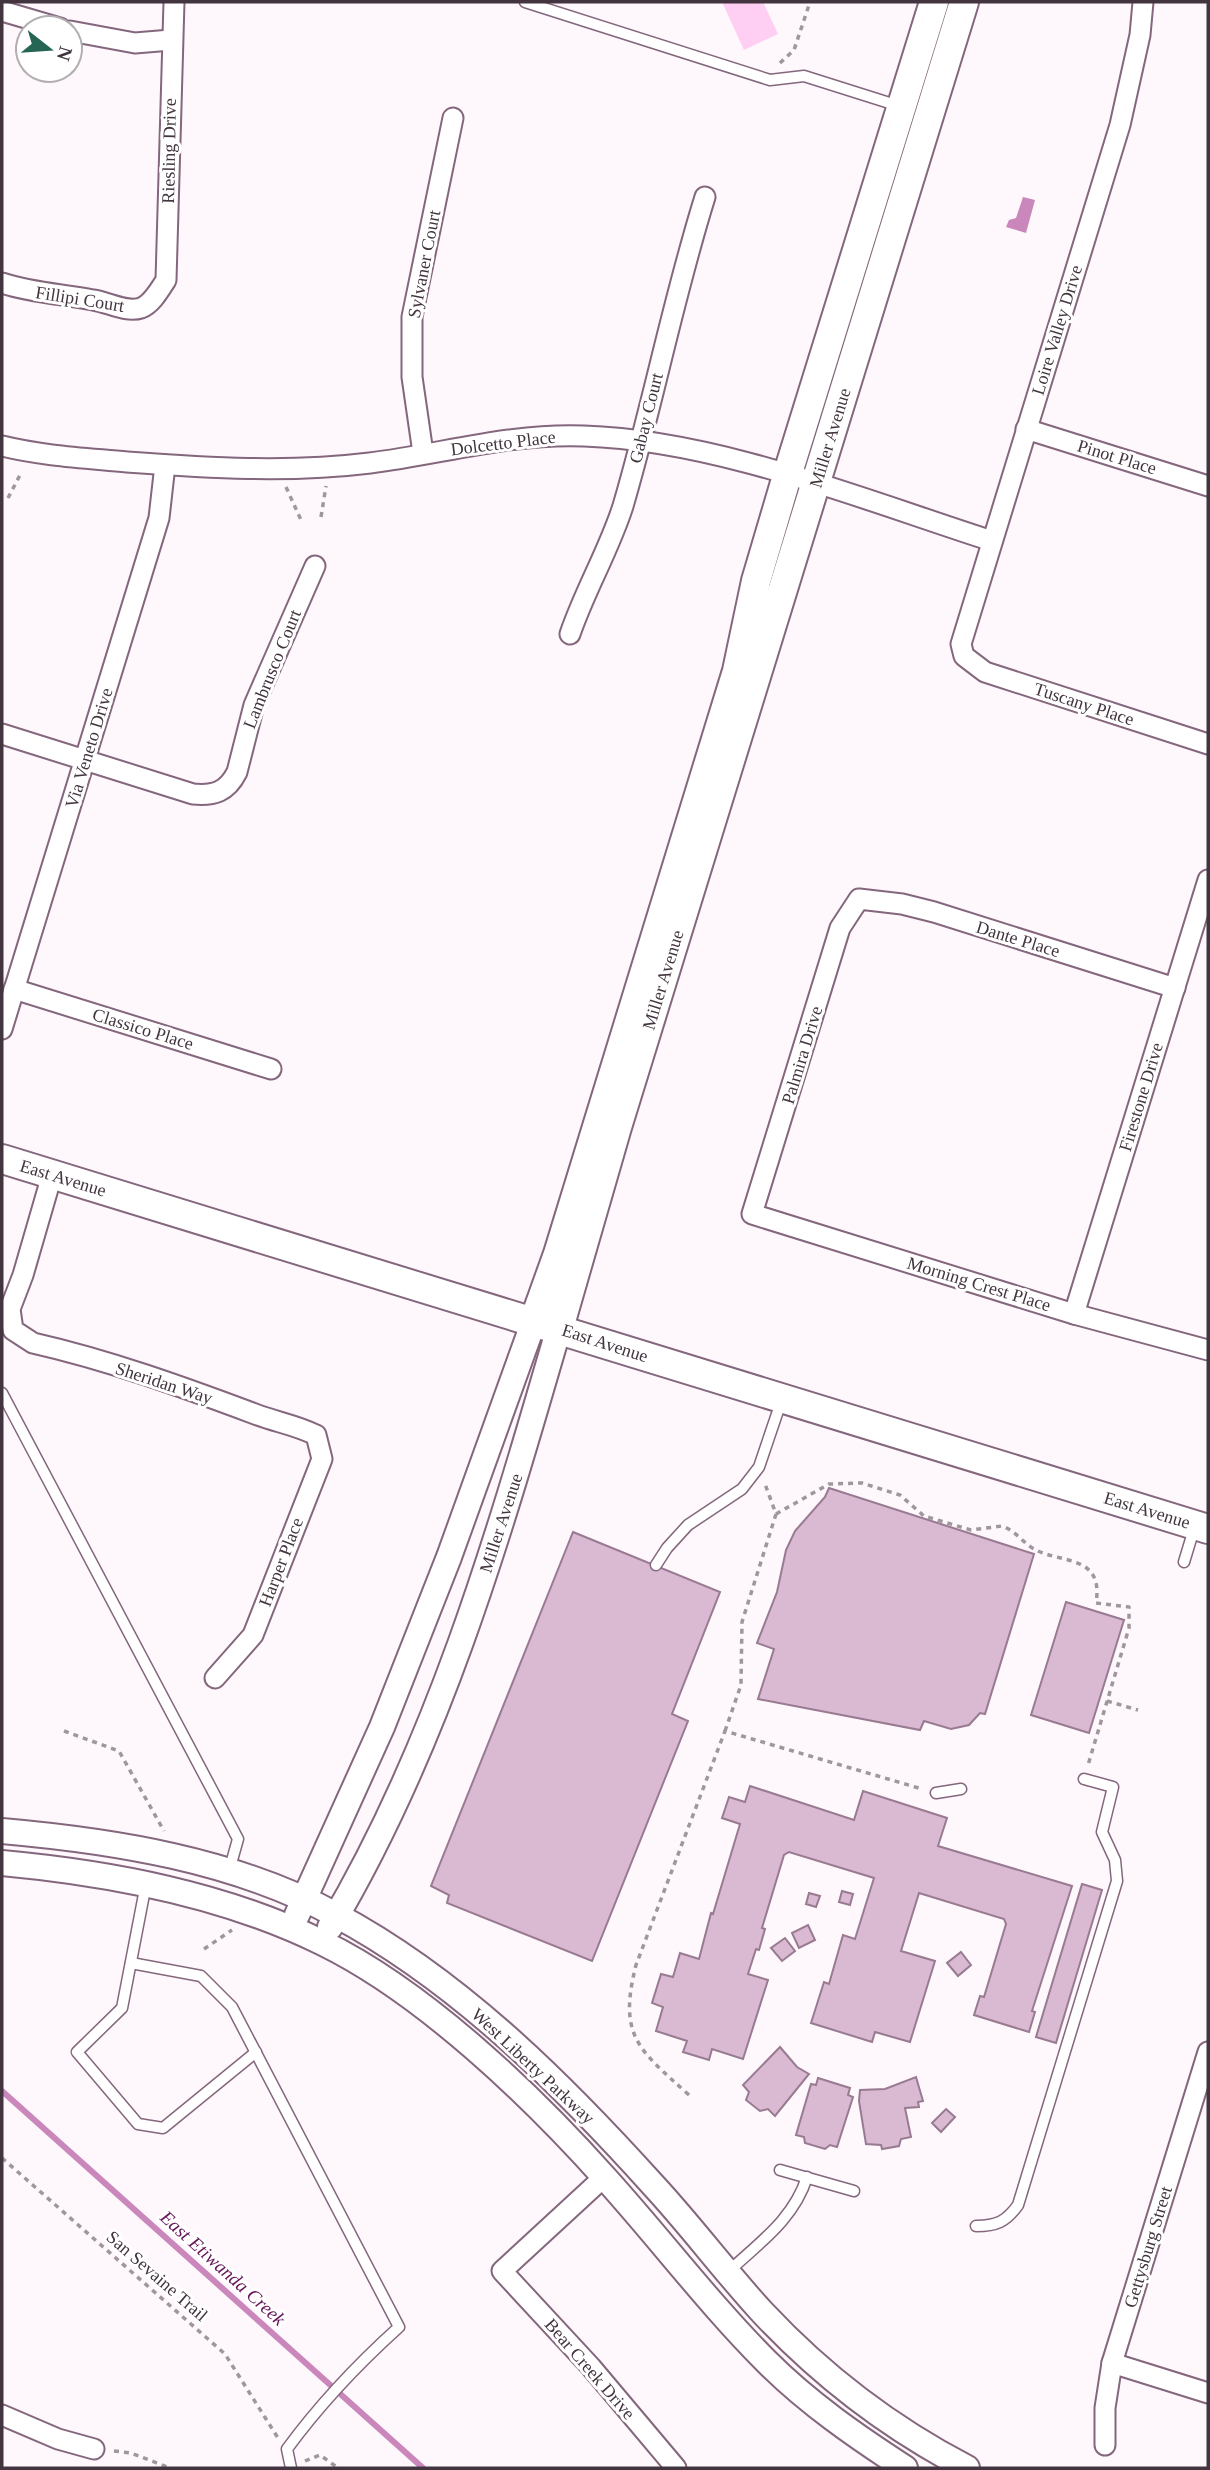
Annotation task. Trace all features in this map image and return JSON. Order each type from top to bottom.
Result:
[{"type":"main road","name":"Miller Avenue","points":[[546,1324],[558,1254],[737,671],[756,581],[787,476],[934,2]]},
{"type":"main road","name":"Miller Avenue","points":[[546,1324],[621,1114],[964,2]]},
{"type":"main road","name":"East Avenue","points":[[2,1159],[1202,1527]]},
{"type":"street","name":"Riesling Drive","points":[[156,296],[166,280],[169,265],[171,40],[174,2]]},
{"type":"street","name":"Loire Valley Drive","points":[[964,656],[963,633],[1120,125],[1140,35],[1143,2]]},
{"type":"street","points":[[84,34],[135,43],[171,40]]},
{"type":"street","name":"Sylvaner Court","points":[[423,453],[412,377],[412,317],[453,118]]},
{"type":"street","name":"Gabay Court","points":[[570,634],[616,527],[642,440],[674,301],[705,197]]},
{"type":"street","name":"Fillipi Court","points":[[2,283],[25,290],[96,300],[124,308],[142,308],[156,296]]},
{"type":"street","name":"Pinot Place","points":[[1026,429],[1208,486]]},
{"type":"street","name":"Dolcetto Place","points":[[2,446],[36,454],[243,470],[369,463],[510,438],[546,435],[642,440],[694,449],[992,541]]},
{"type":"street","name":"Via Veneto Drive","points":[[2,1029],[159,518],[165,465]]},
{"type":"street","name":"Lambrusco Court","points":[[2,734],[193,794],[217,794],[237,772],[262,682],[315,566]]},
{"type":"street","name":"Tuscany Place","points":[[964,656],[985,672],[1208,744]]},
{"type":"street","name":"Firestone Drive","points":[[1074,1314],[1208,880]]},
{"type":"street","name":"Dante Place","points":[[859,899],[913,906],[1175,988]]},
{"type":"street","name":"Palmira Drive","points":[[752,1214],[840,928],[859,899]]},
{"type":"street","name":"Classico Place","points":[[15,989],[271,1069]]},
{"type":"street","name":"Sheridan Way","points":[[52,1175],[23,1275],[10,1309],[13,1330],[33,1343],[195,1391],[263,1418],[297,1425],[316,1435]]},
{"type":"street","name":"Morning Crest Place","points":[[752,1214],[1074,1314],[1208,1350]]},
{"type":"street","name":"Miller Avenue","points":[[290,1930],[392,1701],[546,1324]]},
{"type":"street","name":"Miller Avenue","points":[[322,1942],[398,1803],[447,1683],[509,1499],[546,1324]]},
{"type":"street","name":"Harper Place","points":[[215,1678],[253,1635],[322,1459],[316,1435]]},
{"type":"street","name":"West Liberty Parkway","points":[[2,1831],[143,1849],[229,1871],[337,1916],[417,1965],[499,2031],[621,2151],[764,2314],[838,2383],[895,2425],[967,2468]]},
{"type":"street","points":[[2,1846],[39,1849],[60,1837]]},
{"type":"street","name":"West Liberty Parkway","points":[[2,1863],[146,1884],[322,1942],[389,1984],[449,2028],[503,2074],[604,2177],[768,2364],[819,2408],[905,2468]]},
{"type":"street","name":"Gettysburg Street","points":[[1105,2445],[1105,2407],[1112,2362],[1208,2052]]},
{"type":"street","name":"Bear Creek Drive","points":[[604,2177],[502,2271],[591,2368],[676,2468]]},
{"type":"street","points":[[1112,2362],[1208,2393]]},
{"type":"street","points":[[2,2415],[58,2439],[94,2449]]},
{"type":"lane","points":[[525,2],[770,80],[804,76],[901,107]]},
{"type":"lane","points":[[2,1393],[238,1839],[229,1871]]},
{"type":"lane","points":[[656,1566],[667,1548],[688,1525],[742,1489],[759,1467],[782,1398]]},
{"type":"lane","points":[[1184,1562],[1202,1527]]},
{"type":"lane","points":[[976,2226],[993,2226],[1008,2219],[1018,2206],[1117,1881],[1115,1860],[1102,1832],[1113,1787],[1084,1779]]},
{"type":"lane","points":[[936,1793],[961,1788]]},
{"type":"lane","points":[[146,1884],[122,2008],[77,2052],[138,2124],[163,2128],[256,2052]]},
{"type":"lane","points":[[131,1964],[201,1976],[232,2007],[399,2327],[360,2362],[306,2424],[288,2449],[290,2468]]},
{"type":"lane","points":[[780,2170],[854,2191]]},
{"type":"lane","points":[[727,2272],[788,2215],[800,2198],[807,2177]]},
{"type":"path","points":[[778,66],[778,63],[794,50],[810,2]]},
{"type":"path","points":[[8,498],[20,474]]},
{"type":"path","points":[[321,517],[326,486]]},
{"type":"path","points":[[286,487],[301,520]]},
{"type":"path","points":[[689,2095],[638,2046],[628,2012],[629,1993],[636,1965],[741,1685],[742,1622],[776,1514],[759,1467]]},
{"type":"path","points":[[776,1514],[829,1484],[871,1484],[901,1495],[924,1516],[971,1530],[1002,1526],[1039,1551],[1080,1563],[1093,1577],[1096,1603],[1129,1607],[1129,1628],[1084,1779]]},
{"type":"path","points":[[1107,1701],[1138,1710]]},
{"type":"path","points":[[64,1731],[119,1751],[167,1836]]},
{"type":"path","points":[[725,1731],[936,1793]]},
{"type":"path","points":[[204,1949],[233,1928]]},
{"type":"path","name":"San Sevaine Trail","points":[[2,2158],[226,2354],[273,2432]]},
{"type":"path","points":[[94,2449],[131,2453],[170,2468]]},
{"type":"path","points":[[320,2455],[338,2468]]},
{"type":"shaded area","points":[[722,2],[763,2],[778,34],[744,50]]},
{"type":"shaded area","points":[[1023,197],[1035,200],[1026,233],[1006,227],[1009,220],[1016,218]]},
{"type":"building","points":[[829,1488],[1034,1554],[985,1714],[980,1713],[969,1725],[951,1729],[924,1721],[920,1730],[758,1699],[774,1649],[757,1643],[777,1592],[786,1550],[795,1531],[825,1497]]},
{"type":"building","points":[[573,1532],[720,1592],[672,1714],[688,1721],[592,1961],[447,1903],[449,1895],[431,1886]]},
{"type":"building","points":[[1066,1602],[1124,1620],[1089,1733],[1031,1715]]},
{"type":"building","points":[[750,1786],[854,1820],[863,1791],[947,1818],[938,1846],[1072,1886],[1032,2011],[1035,2012],[1029,2032],[974,2015],[980,1996],[984,1997],[1006,1924],[1004,1919],[919,1893],[901,1951],[935,1961],[910,2042],[875,2032],[872,2042],[811,2023],[824,1982],[829,1984],[843,1935],[855,1939],[874,1878],[789,1852],[784,1855],[762,1928],[765,1929],[759,1950],[756,1949],[748,1974],[768,1980],[743,2059],[712,2049],[709,2060],[683,2052],[687,2041],[656,2031],[663,2007],[652,2003],[661,1974],[673,1977],[680,1953],[699,1959],[740,1824],[722,1818],[729,1797],[745,1802]]},
{"type":"building","points":[[1082,1884],[1102,1890],[1056,2043],[1036,2037]]},
{"type":"building","points":[[842,1891],[853,1894],[850,1905],[839,1902]]},
{"type":"building","points":[[809,1893],[820,1896],[816,1907],[806,1904]]},
{"type":"building","points":[[808,1925],[815,1940],[799,1948],[792,1933]]},
{"type":"building","points":[[785,1938],[795,1951],[782,1961],[771,1948]]},
{"type":"building","points":[[961,1952],[971,1965],[958,1976],[947,1963]]},
{"type":"building","points":[[780,2047],[797,2067],[809,2074],[775,2116],[768,2109],[760,2111],[746,2100],[749,2092],[743,2085]]},
{"type":"building","points":[[916,2077],[923,2101],[918,2102],[919,2107],[905,2108],[911,2137],[901,2139],[899,2146],[882,2149],[881,2145],[866,2144],[859,2101],[860,2090],[885,2089]]},
{"type":"building","points":[[818,2078],[850,2088],[848,2095],[853,2097],[837,2147],[830,2145],[825,2149],[805,2143],[804,2137],[796,2135],[811,2084],[816,2085]]},
{"type":"building","points":[[946,2109],[955,2117],[941,2132],[932,2123]]},
{"type":"waterway","name":"East Etiwanda Creek","points":[[2,2091],[423,2468]]}]
